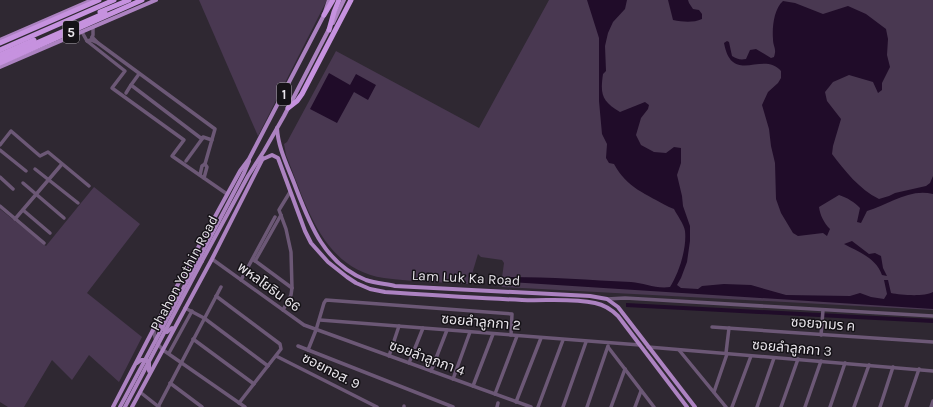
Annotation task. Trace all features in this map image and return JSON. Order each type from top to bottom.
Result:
[{"type":"highway","name":"5","points":[[0,43],[99,0]]},
{"type":"highway","points":[[0,48],[109,0]]},
{"type":"highway","name":"5","points":[[0,48],[114,0]]},
{"type":"highway","name":"5","points":[[0,55],[129,0]]},
{"type":"highway","points":[[0,59],[135,0]]},
{"type":"highway","name":"5","points":[[0,63],[142,0]]},
{"type":"highway","points":[[324,15],[334,0]]},
{"type":"highway","points":[[328,30],[339,0]]},
{"type":"highway","points":[[288,108],[297,101],[302,94],[351,0]]},
{"type":"main road","points":[[0,40],[92,0]]},
{"type":"main road","points":[[0,67],[156,0]]},
{"type":"main road","name":"Phahon Yothin Road","points":[[125,407],[201,260],[249,160],[324,15],[329,0]]},
{"type":"main road","name":"Phahon Yothin Road","points":[[120,407],[248,176],[277,128],[344,0]]},
{"type":"main road","name":"Lam Luk Ka Road","points":[[277,128],[279,143],[312,228],[327,252],[346,268],[366,280],[395,286],[590,296],[608,299]]},
{"type":"main road","name":"Phahon Yothin Road","points":[[132,407],[212,259],[263,159],[264,151]]},
{"type":"main road","name":"Lam Luk Ka Road","points":[[263,159],[272,155],[278,158],[305,231],[311,243],[337,270],[356,283],[385,292],[507,299],[575,301],[604,305],[618,316],[687,407]]},
{"type":"main road","name":"Phahon Yothin Road","points":[[113,407],[227,194],[240,171],[249,160]]},
{"type":"main road","points":[[507,299],[508,291]]},
{"type":"main road","points":[[608,299],[624,313],[648,347],[696,407]]},
{"type":"main road","points":[[165,308],[160,322],[160,326],[163,330],[167,332],[170,331],[180,318]]},
{"type":"main road","points":[[130,374],[139,361],[144,359],[149,363],[150,367],[145,381]]},
{"type":"street","points":[[90,39],[93,28]]},
{"type":"street","points":[[82,32],[125,71],[112,88],[184,140],[172,156],[227,194]]},
{"type":"street","points":[[90,39],[98,43],[215,129],[205,164],[202,166],[200,175]]},
{"type":"street","points":[[126,93],[140,74]]},
{"type":"street","points":[[131,85],[202,139]]},
{"type":"street","points":[[0,145],[11,132],[40,156],[48,152],[89,186]]},
{"type":"street","points":[[186,161],[203,137],[212,140]]},
{"type":"street","points":[[0,150],[26,171]]},
{"type":"street","points":[[15,219],[62,164]]},
{"type":"street","points":[[204,178],[207,167],[205,164]]},
{"type":"street","points":[[36,168],[78,203]]},
{"type":"street","points":[[0,177],[13,189]]},
{"type":"street","points":[[23,184],[64,218]]},
{"type":"street","points":[[283,310],[291,295],[292,288],[291,252],[280,210],[290,192]]},
{"type":"street","points":[[0,206],[44,243]]},
{"type":"street","points":[[23,210],[50,233]]},
{"type":"street","points":[[241,280],[281,215]]},
{"type":"street","points":[[254,260],[275,217]]},
{"type":"street","name":"พหลโยธิน 66","points":[[212,259],[299,322],[316,330]]},
{"type":"street","points":[[254,260],[292,288]]},
{"type":"street","points":[[140,392],[158,407],[204,318],[222,287]]},
{"type":"street","points":[[216,296],[280,344],[281,349],[239,405]]},
{"type":"street","points":[[608,299],[625,298],[823,314],[933,316]]},
{"type":"street","points":[[308,350],[320,320],[324,303],[327,300],[512,314],[511,335]]},
{"type":"street","points":[[185,308],[204,318],[268,366]]},
{"type":"street","points":[[169,354],[192,311]]},
{"type":"street","points":[[821,335],[823,314]]},
{"type":"street","name":"ซอยลำลูกกา 2","points":[[320,320],[511,335],[608,345],[640,345]]},
{"type":"street","points":[[389,356],[399,326]]},
{"type":"street","name":"ซอยจามร ค","points":[[712,327],[933,342]]},
{"type":"street","points":[[154,328],[154,337],[163,349],[239,405],[245,407]]},
{"type":"street","points":[[409,363],[423,328]]},
{"type":"street","points":[[714,392],[727,354],[729,328]]},
{"type":"street","name":"ซอยลำลูกกา 4","points":[[316,330],[531,407]]},
{"type":"street","points":[[431,371],[447,330]]},
{"type":"street","points":[[453,379],[470,332]]},
{"type":"street","points":[[474,386],[493,334]]},
{"type":"street","points":[[495,394],[517,336]]},
{"type":"street","points":[[516,402],[541,338]]},
{"type":"street","points":[[193,339],[254,384]]},
{"type":"street","points":[[538,407],[563,340]]},
{"type":"street","points":[[563,407],[586,342]]},
{"type":"street","points":[[608,345],[654,407]]},
{"type":"street","points":[[587,407],[608,345]]},
{"type":"street","points":[[298,346],[453,407]]},
{"type":"street","name":"ซอยลำลูกกา 3","points":[[648,347],[933,371]]},
{"type":"street","points":[[679,350],[726,407]]},
{"type":"street","name":"ซอยทอส. 9","points":[[276,356],[377,407]]},
{"type":"street","points":[[732,407],[751,356]]},
{"type":"street","points":[[757,407],[774,358]]},
{"type":"street","points":[[781,407],[798,360]]},
{"type":"street","points":[[805,407],[821,361]]},
{"type":"street","points":[[830,407],[845,363]]},
{"type":"street","points":[[854,407],[869,365]]},
{"type":"street","points":[[880,407],[894,367]]},
{"type":"street","points":[[611,407],[625,369]]},
{"type":"street","points":[[906,407],[919,369]]},
{"type":"street","points":[[170,384],[202,407]]},
{"type":"street","points":[[635,407],[641,391]]},
{"type":"street","points":[[931,407],[933,401]]},
{"type":"shaded area","points":[[199,0],[327,0],[258,136]]},
{"type":"shaded area","points":[[549,0],[933,0],[933,310],[502,287],[504,263],[502,260],[481,257],[478,254],[469,284],[384,278],[363,272],[345,262],[331,248],[319,232],[309,213],[286,155],[284,144],[287,142],[336,51],[479,128]]},
{"type":"shaded area","points":[[587,0],[627,0],[625,9],[613,22],[608,33],[605,46],[606,71],[603,74],[602,92],[606,101],[620,112],[645,102],[649,105],[648,109],[641,118],[636,135],[641,145],[654,152],[666,153],[674,147],[681,148],[681,163],[677,175],[683,206],[690,226],[690,241],[687,262],[677,285],[681,288],[698,289],[702,286],[724,284],[751,285],[786,295],[850,296],[860,293],[871,297],[884,299],[887,294],[884,280],[888,280],[891,293],[918,295],[933,292],[933,309],[510,282],[510,277],[631,282],[660,287],[670,287],[682,260],[685,245],[685,231],[674,209],[631,185],[614,164],[609,163],[606,158],[607,144],[602,134],[599,101],[599,38]]},
{"type":"shaded area","points":[[668,0],[688,0],[693,9],[699,10],[702,14],[702,19],[688,22],[673,20]]},
{"type":"shaded area","points":[[783,1],[795,3],[823,14],[848,6],[866,14],[886,29],[888,39],[887,55],[890,67],[882,83],[882,90],[878,93],[873,82],[849,75],[833,82],[825,92],[827,101],[841,119],[832,154],[859,185],[879,199],[895,193],[926,186],[930,183],[933,176],[933,194],[916,193],[899,198],[867,211],[861,223],[857,222],[860,208],[851,200],[839,195],[819,207],[823,219],[830,229],[827,236],[823,233],[798,236],[793,233],[781,213],[776,199],[775,163],[769,129],[762,105],[768,92],[778,83],[781,78],[781,71],[774,66],[766,64],[741,65],[734,63],[728,56],[724,43],[727,41],[729,42],[732,56],[739,59],[746,59],[750,50],[756,49],[771,58],[774,57],[773,24],[776,13]]},
{"type":"shaded area","points":[[329,73],[350,85],[356,74],[376,85],[368,100],[354,92],[337,123],[310,109]]},
{"type":"shaded area","points":[[94,187],[140,224],[87,293],[142,337],[119,382],[89,355],[72,380],[52,360],[24,407],[8,407],[0,402],[0,209],[46,246]]},
{"type":"shaded area","points":[[852,241],[869,254],[875,253],[881,256],[883,268],[887,276],[882,275],[876,264],[866,256],[844,244]]},
{"type":"shaded area","points":[[626,303],[933,319],[933,323],[626,307]]}]
